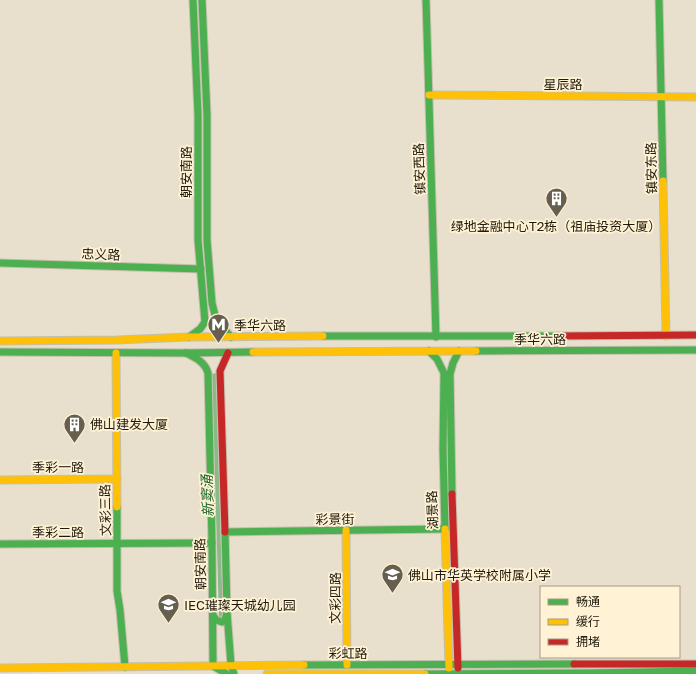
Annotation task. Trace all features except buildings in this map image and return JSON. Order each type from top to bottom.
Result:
[{"type":"main road","name":"朝安南路","points":[[189,337],[198,332],[203,327],[205,322],[198,240],[198,115],[193,0]]},
{"type":"main road","name":"朝安南路","points":[[202,0],[207,115],[207,240],[212,303],[219,326],[231,337]]},
{"type":"main road","name":"镇安西路","points":[[426,0],[436,337]]},
{"type":"main road","name":"镇安东路","points":[[660,0],[666,336]]},
{"type":"main road","name":"星辰路","points":[[429,95],[696,97]]},
{"type":"main road","name":"忠义路","points":[[0,262],[200,269]]},
{"type":"main road","name":"季华六路","points":[[0,341],[117,340],[189,337],[696,336]]},
{"type":"main road","name":"季华六路","points":[[0,352],[228,353],[696,350]]},
{"type":"main road","name":"湖景路","points":[[429,351],[438,358],[444,373],[443,449],[449,673]]},
{"type":"main road","name":"湖景路","points":[[458,673],[451,457],[450,374],[453,363],[460,351]]},
{"type":"main road","name":"文彩三路","points":[[116,353],[117,591],[125,667]]},
{"type":"main road","points":[[186,353],[207,367],[208,373]]},
{"type":"main road","name":"朝安南路","points":[[228,353],[220,371],[220,375],[230,666]]},
{"type":"main road","points":[[208,373],[210,367],[214,365],[219,368],[220,375]]},
{"type":"main road","name":"朝安南路","points":[[208,373],[213,666]]},
{"type":"main road","name":"季彩一路","points":[[0,480],[117,479]]},
{"type":"main road","name":"彩景街","points":[[225,532],[445,529]]},
{"type":"main road","name":"文彩四路","points":[[346,530],[347,665]]},
{"type":"main road","name":"季彩二路","points":[[0,544],[212,543]]},
{"type":"main road","points":[[212,615],[215,620],[222,622],[226,617],[227,612]]},
{"type":"main road","name":"彩虹路","points":[[0,668],[458,664],[696,664]]},
{"type":"main road","points":[[213,666],[227,674]]},
{"type":"main road","points":[[230,666],[234,674]]},
{"type":"main road","name":"彩虹路","points":[[267,674],[589,673],[696,671]]},
{"type":"shaded area","points":[[216,373],[223,618],[219,618],[212,374]]},
{"type":"traffic: fast","points":[[189,337],[200,329],[205,322],[198,240],[198,115],[193,0]]},
{"type":"traffic: fast","points":[[202,0],[207,115],[207,240],[212,303],[219,326],[231,337]]},
{"type":"traffic: fast","points":[[426,0],[436,337]]},
{"type":"traffic: fast","points":[[659,0],[663,181]]},
{"type":"traffic: fast","points":[[0,263],[201,269]]},
{"type":"traffic: fast","points":[[323,336],[558,336]]},
{"type":"traffic: fast","points":[[476,351],[696,350]]},
{"type":"traffic: fast","points":[[429,351],[437,359],[444,373],[443,449],[445,529]]},
{"type":"traffic: fast","points":[[452,494],[450,374],[453,363],[459,351]]},
{"type":"traffic: fast","points":[[0,352],[253,352]]},
{"type":"traffic: fast","points":[[186,353],[202,363],[207,369],[208,373],[213,666],[227,674]]},
{"type":"traffic: fast","points":[[117,507],[117,591],[125,667]]},
{"type":"traffic: fast","points":[[225,532],[445,529]]},
{"type":"traffic: fast","points":[[225,532],[227,612],[231,665],[234,674]]},
{"type":"traffic: fast","points":[[0,544],[212,543]]},
{"type":"traffic: fast","points":[[213,615],[216,620],[222,622],[225,620],[227,613]]},
{"type":"traffic: fast","points":[[304,665],[574,664]]},
{"type":"traffic: fast","points":[[425,674],[696,671]]},
{"type":"traffic: slow","points":[[429,95],[696,97]]},
{"type":"traffic: slow","points":[[663,181],[666,336]]},
{"type":"traffic: slow","points":[[0,341],[323,336]]},
{"type":"traffic: slow","points":[[253,352],[476,351]]},
{"type":"traffic: slow","points":[[116,353],[117,507]]},
{"type":"traffic: slow","points":[[0,480],[117,479]]},
{"type":"traffic: slow","points":[[445,529],[449,668]]},
{"type":"traffic: slow","points":[[346,530],[347,665]]},
{"type":"traffic: slow","points":[[0,668],[304,665]]},
{"type":"traffic: slow","points":[[267,674],[425,674]]},
{"type":"traffic: jam","points":[[558,336],[696,335]]},
{"type":"traffic: jam","points":[[225,532],[220,371],[228,353]]},
{"type":"traffic: jam","points":[[452,494],[458,668]]},
{"type":"traffic: jam","points":[[574,664],[696,664]]},
{"type":"place","name":"绿地金融中心T2栋（祖庙投资大厦）","points":[[556,218]]},
{"type":"place","name":"季华六路","points":[[218,344]]},
{"type":"place","name":"佛山建发大厦","points":[[74,444]]},
{"type":"place","name":"佛山市华英学校附属小学","points":[[392,594]]},
{"type":"place","name":"IEC璀璨天城幼儿园","points":[[168,624]]},
{"type":"water label","name":"新窦涌","points":[[207,496]]}]
